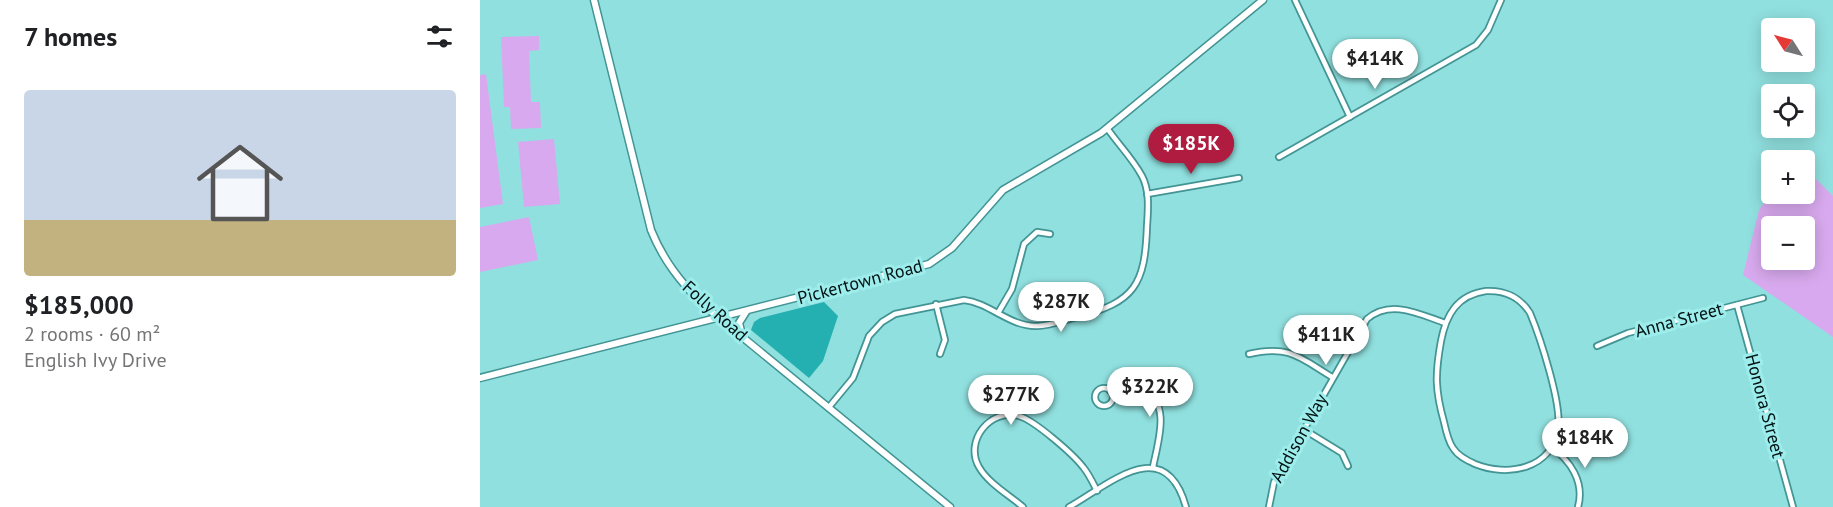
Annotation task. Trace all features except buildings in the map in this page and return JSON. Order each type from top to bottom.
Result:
[{"type":"street","name":"Folly Road","points":[[594,0],[651,230],[662,256],[674,274],[703,306],[950,507]]},
{"type":"street","name":"Pickertown Road","points":[[480,378],[719,319],[920,267],[938,260],[952,248],[1003,190],[1107,128],[1263,0]]},
{"type":"street","points":[[1295,0],[1350,117]]},
{"type":"street","points":[[1279,157],[1471,48],[1484,37],[1501,0]]},
{"type":"street","points":[[829,407],[853,378],[869,336],[876,327],[895,314],[964,300],[1022,325],[1038,327],[1104,310],[1118,302],[1139,278],[1146,259],[1147,194],[1142,176],[1107,128]]},
{"type":"street","points":[[1147,194],[1239,178]]},
{"type":"street","points":[[998,313],[1012,289],[1024,244],[1038,232],[1050,234]]},
{"type":"street","points":[[1480,291],[1509,294],[1526,307],[1538,334],[1558,410],[1558,430],[1551,447],[1536,462],[1512,471],[1501,471],[1478,465],[1465,459],[1453,449],[1435,386],[1445,323],[1460,302],[1480,291]]},
{"type":"street","name":"Anna Street","points":[[1597,346],[1628,333],[1763,298]]},
{"type":"street","points":[[936,304],[945,340],[940,354]]},
{"type":"street","name":"Honora Street","points":[[1737,305],[1793,507]]},
{"type":"street","points":[[698,324],[705,314],[703,306]]},
{"type":"street","name":"Addison Way","points":[[1269,507],[1271,488],[1363,324],[1380,310],[1400,308],[1445,323]]},
{"type":"street","points":[[743,338],[739,323],[746,312]]},
{"type":"street","points":[[1249,354],[1280,349],[1293,353],[1332,377]]},
{"type":"street","points":[[1110,391],[1121,385],[1137,386],[1149,392],[1157,403],[1161,420],[1153,467]]},
{"type":"street","points":[[1104,388],[1110,391],[1113,398],[1110,404],[1103,407],[1097,404],[1094,397],[1097,390],[1104,388]]},
{"type":"street","points":[[1023,507],[985,475],[975,459],[975,445],[979,433],[986,424],[1001,416],[1018,416],[1034,424],[1081,465],[1097,491]]},
{"type":"street","points":[[1303,429],[1342,453],[1348,466]]},
{"type":"street","points":[[1551,447],[1564,456],[1574,470],[1580,494],[1578,507]]},
{"type":"street","points":[[1068,507],[1135,470],[1153,467],[1175,480],[1186,507]]},
{"type":"shaded area","points":[[539,36],[539,50],[529,51],[531,102],[540,102],[541,128],[511,129],[510,107],[504,107],[501,37]]},
{"type":"shaded area","points":[[486,74],[503,204],[480,208],[480,75]]},
{"type":"shaded area","points":[[554,139],[560,204],[524,207],[518,142]]},
{"type":"shaded area","points":[[1815,179],[1833,196],[1833,337],[1743,275],[1759,210],[1763,204],[1815,204]]},
{"type":"shaded area","points":[[529,217],[538,260],[480,272],[480,227]]},
{"type":"water","points":[[824,302],[838,316],[823,361],[809,378],[751,330],[754,322],[760,318]]}]
